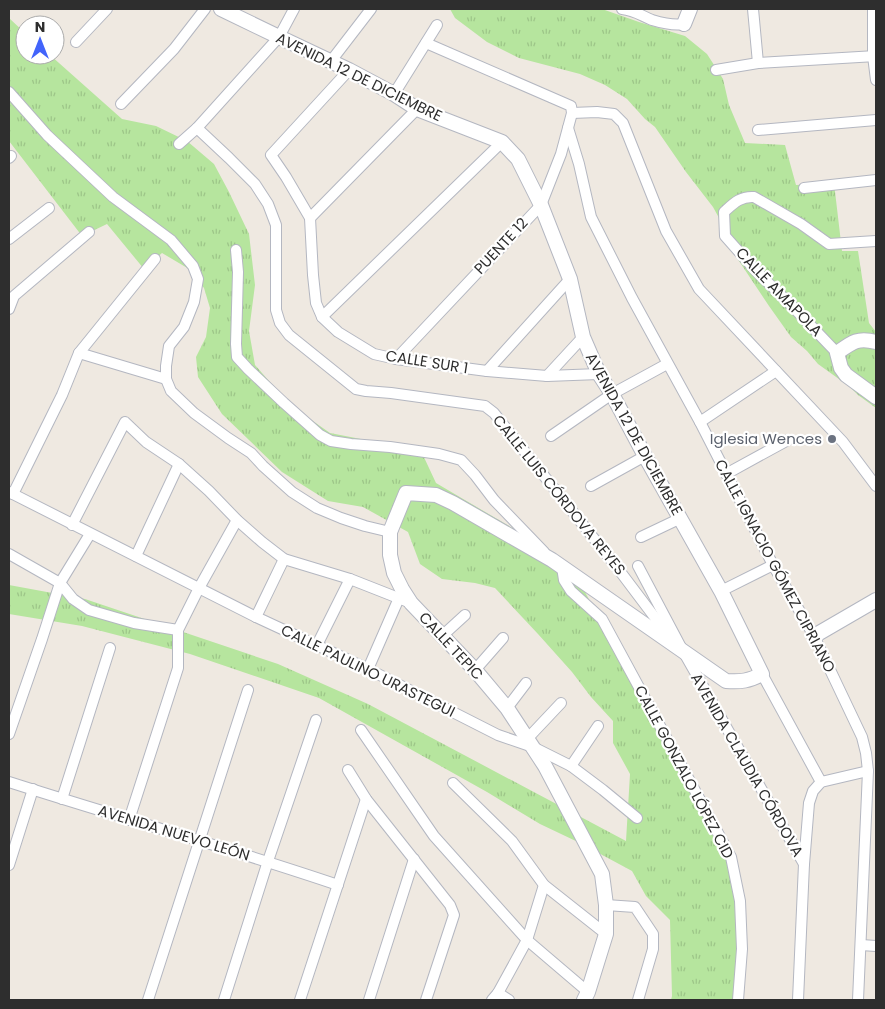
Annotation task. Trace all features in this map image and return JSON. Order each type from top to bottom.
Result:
[{"type":"street","points":[[76,42],[107,9]]},
{"type":"street","points":[[121,104],[174,49],[205,9]]},
{"type":"street","name":"AVENIDA 12 DE DICIEMBRE","points":[[221,9],[278,38],[349,70],[394,94],[417,109],[502,142],[518,159],[541,205],[570,280],[583,337],[599,374],[612,394],[721,591],[762,674],[821,782]]},
{"type":"street","points":[[179,144],[197,128],[278,38],[294,9]]},
{"type":"street","points":[[331,61],[371,9]]},
{"type":"street","points":[[622,9],[629,9],[653,20],[678,25],[684,24],[690,9]]},
{"type":"street","points":[[753,9],[758,63]]},
{"type":"street","points":[[873,9],[876,80]]},
{"type":"street","points":[[394,94],[437,25]]},
{"type":"street","points":[[426,43],[571,106],[572,113],[597,112],[614,114],[623,123],[666,230],[699,288],[843,442],[876,486]]},
{"type":"street","points":[[716,70],[758,63],[875,56]]},
{"type":"street","points":[[349,70],[271,155],[310,218],[316,303],[322,317],[502,142]]},
{"type":"street","points":[[9,92],[47,135],[113,197],[171,240],[194,266],[198,279],[194,302],[184,327],[169,346],[166,379],[171,391],[194,413],[251,453],[292,492],[317,508],[365,526],[392,528]]},
{"type":"street","points":[[310,218],[417,109]]},
{"type":"street","name":"PUENTE 12","points":[[396,359],[541,205],[561,154],[572,113]]},
{"type":"street","points":[[758,130],[876,120]]},
{"type":"street","name":"CALLE LUIS CÓRDOVA REYES","points":[[197,128],[255,184],[268,204],[276,225],[276,310],[280,323],[289,335],[356,389],[366,392],[391,393],[484,406],[494,412],[672,638]]},
{"type":"street","name":"CALLE IGNACIO GÓMEZ CIPRIANO","points":[[568,128],[579,164],[591,217],[667,364],[700,422],[773,565],[814,636],[862,737],[868,771],[858,1000]]},
{"type":"street","points":[[804,188],[876,180]]},
{"type":"street","name":"CALLE AMAPOLA","points":[[876,241],[829,244],[801,224],[754,197],[747,197],[734,203],[724,212],[726,236],[756,271],[793,307],[845,347],[841,368],[846,375],[876,397]]},
{"type":"street","points":[[9,239],[49,208]]},
{"type":"street","points":[[9,309],[14,296],[89,232]]},
{"type":"street","name":"CALLE GONZALO LÓPEZ CID","points":[[236,250],[238,272],[237,357],[284,404],[320,435],[331,441],[439,454],[461,460],[494,500],[557,564],[571,591],[602,619],[731,857],[740,902],[742,949],[738,1000]]},
{"type":"street","points":[[11,493],[62,395],[79,354],[156,259]]},
{"type":"street","points":[[488,372],[570,280]]},
{"type":"street","name":"CALLE SUR 1","points":[[322,317],[338,332],[374,354],[396,359],[488,372],[547,376],[599,374]]},
{"type":"street","points":[[547,376],[583,337]]},
{"type":"street","points":[[845,347],[865,339],[876,342]]},
{"type":"street","points":[[79,354],[166,379]]},
{"type":"street","points":[[551,436],[612,394],[667,364]]},
{"type":"street","points":[[700,422],[776,371]]},
{"type":"street","name":"CALLE TEPIC","points":[[72,524],[125,422],[146,442],[179,464],[237,520],[284,559],[350,579],[405,600],[475,670],[507,708],[546,766],[602,874],[606,905],[606,934],[586,996]]},
{"type":"street","points":[[726,474],[788,440]]},
{"type":"street","points":[[591,486],[645,456]]},
{"type":"street","points":[[136,556],[179,464]]},
{"type":"street","name":"CALLE PAULINO URASTEGUI","points":[[11,493],[256,617],[368,669],[498,735],[530,742],[571,766],[637,818]]},
{"type":"street","points":[[368,669],[405,600],[394,573],[390,554],[392,528],[406,493],[436,496],[453,503],[557,564],[672,638]]},
{"type":"street","points":[[641,537],[680,518]]},
{"type":"street","points":[[129,820],[178,668],[178,630],[237,520]]},
{"type":"street","points":[[9,734],[60,583],[90,534]]},
{"type":"street","points":[[9,554],[60,583],[73,599],[89,610],[134,623],[178,630]]},
{"type":"street","points":[[256,617],[284,559]]},
{"type":"street","points":[[721,591],[773,565]]},
{"type":"street","points":[[638,566],[672,638],[683,651],[726,681],[739,682],[762,674]]},
{"type":"street","points":[[317,645],[350,579]]},
{"type":"street","points":[[814,636],[876,600]]},
{"type":"street","points":[[442,636],[465,616]]},
{"type":"street","points":[[475,670],[503,638]]},
{"type":"street","points":[[62,798],[110,648]]},
{"type":"street","name":"AVENIDA CLAUDIA CÓRDOVA","points":[[683,651],[804,864],[798,1000]]},
{"type":"street","points":[[507,708],[526,683]]},
{"type":"street","points":[[148,1000],[248,690]]},
{"type":"street","points":[[530,742],[561,703]]},
{"type":"street","points":[[224,1000],[316,720]]},
{"type":"street","points":[[571,766],[598,726]]},
{"type":"street","points":[[360,730],[434,836],[527,940],[586,996]]},
{"type":"street","points":[[348,770],[366,799],[450,905],[454,915],[426,1000]]},
{"type":"street","points":[[804,864],[809,803],[812,791],[821,782],[868,771]]},
{"type":"street","name":"AVENIDA NUEVO LEÓN","points":[[9,782],[200,840],[338,885]]},
{"type":"street","points":[[453,783],[512,840],[544,885],[606,934]]},
{"type":"street","points":[[9,865],[32,789]]},
{"type":"street","points":[[300,1000],[366,799]]},
{"type":"street","points":[[369,1000],[414,859]]},
{"type":"street","points":[[509,1000],[495,997],[527,940],[544,885]]},
{"type":"street","points":[[606,905],[635,907],[653,934],[653,949],[638,1000]]},
{"type":"street","points":[[861,945],[876,946]]},
{"type":"green space","points":[[450,9],[602,9],[685,36],[707,54],[723,79],[729,105],[745,143],[785,145],[796,185],[834,183],[842,251],[858,251],[869,323],[876,332],[876,408],[818,364],[791,337],[737,258],[713,207],[655,127],[627,99],[605,85],[580,74],[519,58],[487,42],[455,18]]},
{"type":"green space","points":[[9,18],[15,24],[15,65],[61,65],[122,119],[156,126],[187,141],[214,164],[249,234],[255,285],[249,331],[255,365],[290,405],[330,433],[422,453],[436,483],[543,546],[581,585],[663,732],[729,863],[737,912],[738,1000],[671,1000],[670,920],[646,896],[632,871],[540,824],[487,792],[319,698],[190,654],[82,626],[9,614],[9,585],[85,599],[278,664],[368,704],[626,841],[630,774],[613,743],[613,721],[572,672],[495,588],[475,583],[442,579],[420,564],[408,532],[363,507],[328,501],[282,472],[222,414],[198,377],[196,357],[206,337],[210,308],[204,288],[189,269],[162,253],[144,269],[107,224],[82,236],[9,141]]},
{"type":"place","name":"Iglesia Wences","points":[[832,439]]}]
